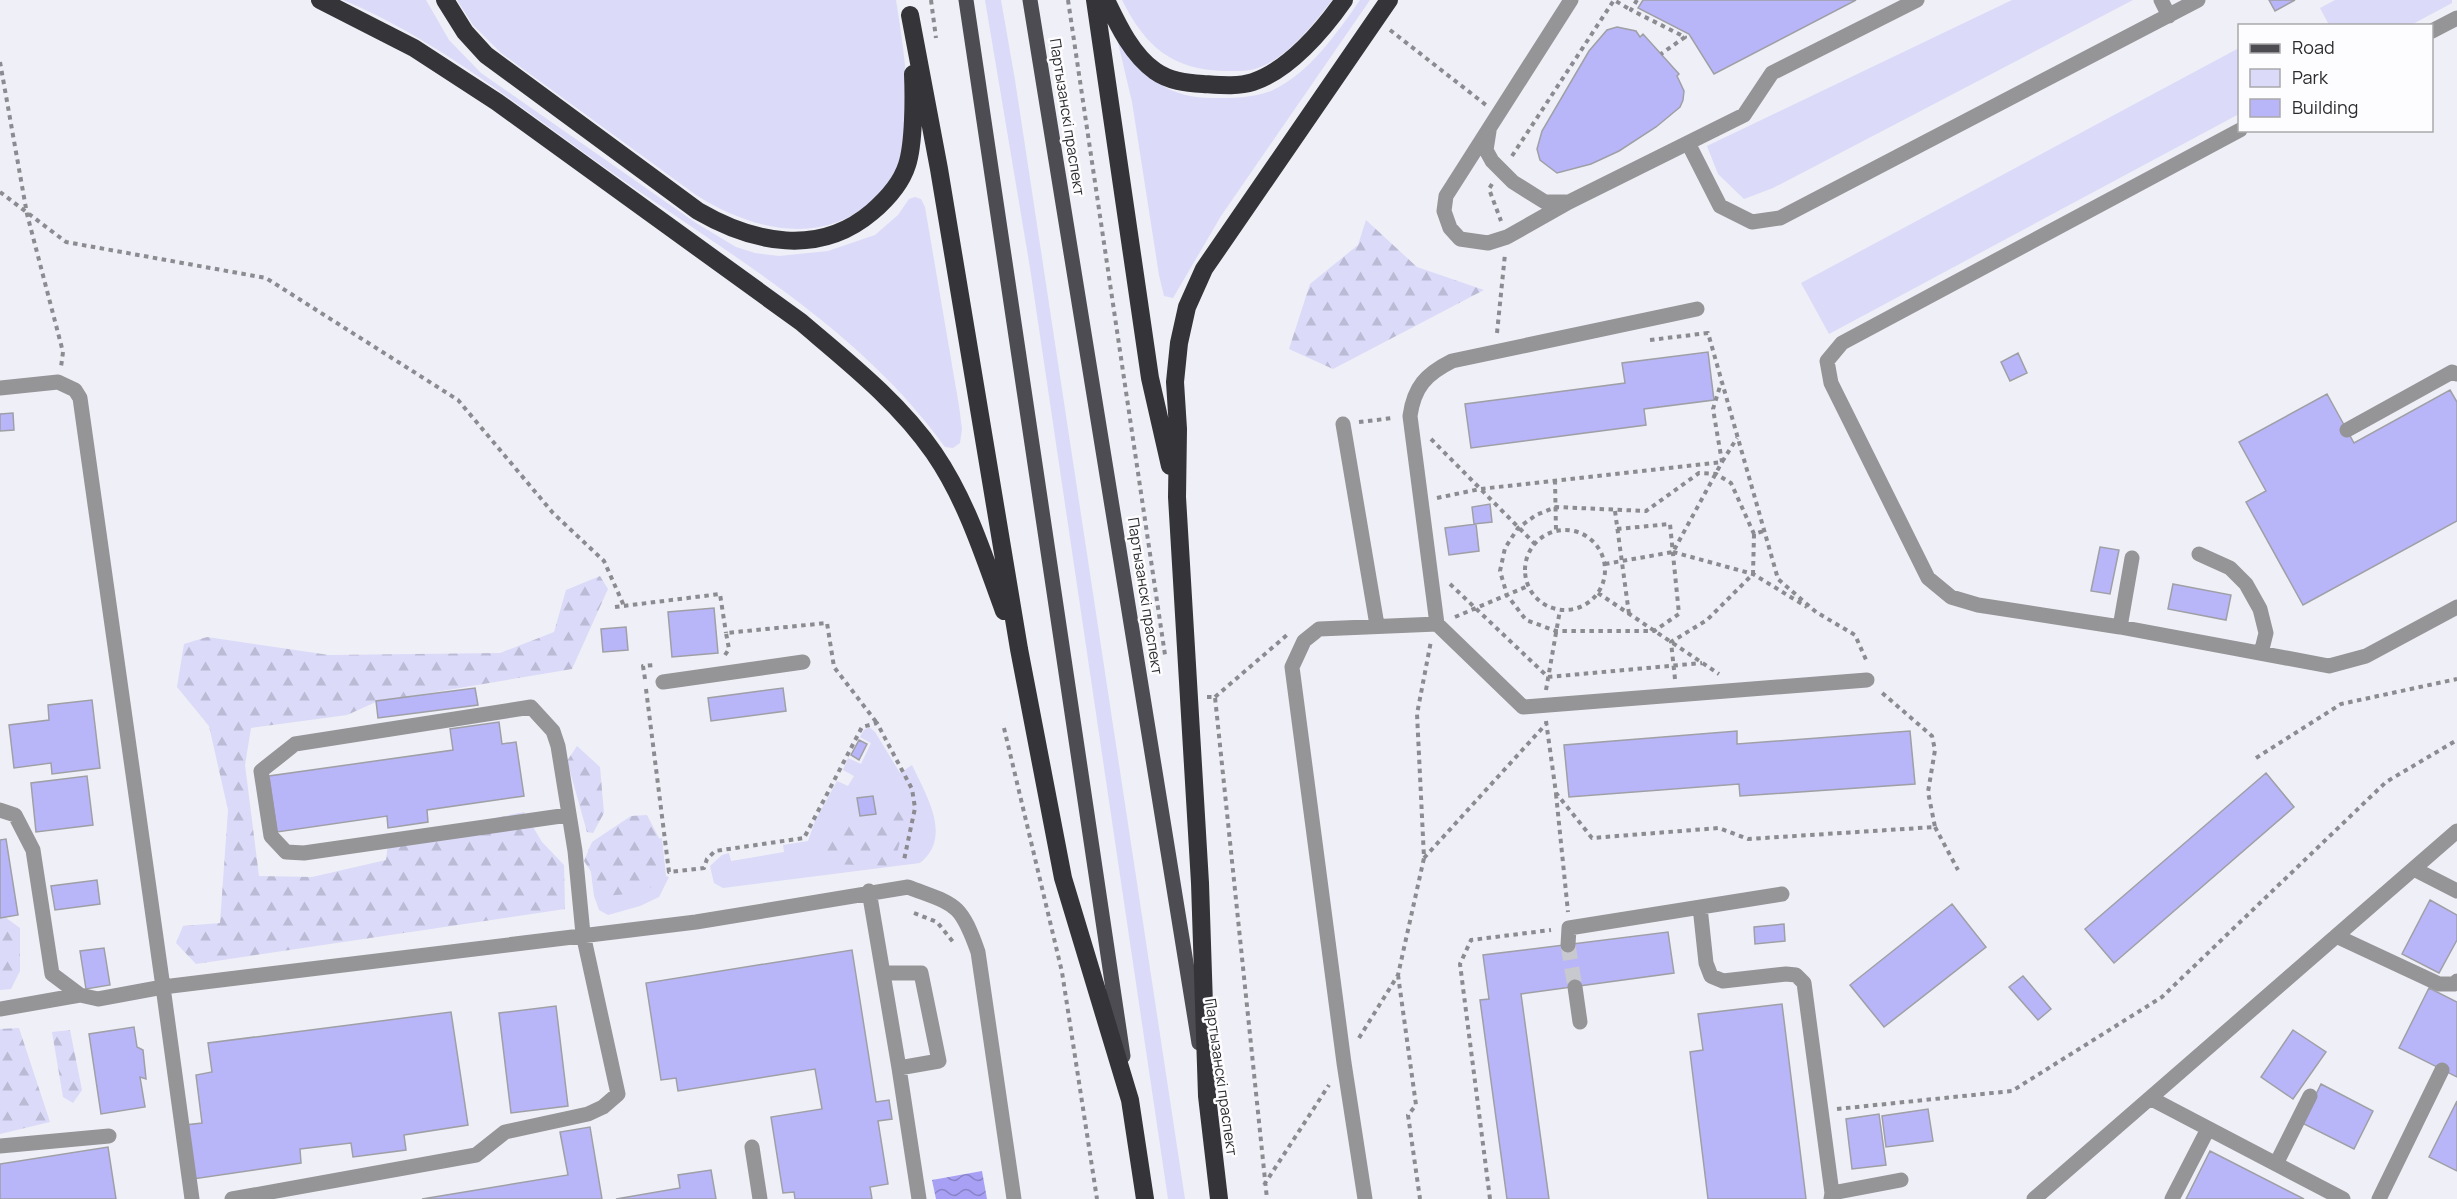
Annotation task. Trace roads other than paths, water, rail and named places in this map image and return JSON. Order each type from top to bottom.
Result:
[{"type":"highway","points":[[320,0],[414,48],[497,102],[801,322],[853,367],[911,424],[934,453],[976,533],[1019,650]]},
{"type":"highway","points":[[446,0],[465,32],[486,55],[698,211],[720,224],[742,232],[764,238],[796,242],[851,229],[880,205],[897,185],[907,165],[911,144],[913,81],[909,8]]},
{"type":"highway","points":[[1095,0],[1150,378],[1177,497]]},
{"type":"highway","points":[[1106,0],[1125,37],[1155,71],[1177,82],[1222,86],[1253,82],[1286,63],[1320,31],[1344,0]]},
{"type":"highway","points":[[1208,1096],[1200,883],[1177,497],[1176,382],[1179,343],[1187,307],[1195,286],[1221,243],[1389,0]]},
{"type":"highway","points":[[909,8],[939,169],[1019,650],[1063,878],[1130,1100],[1145,1199]]},
{"type":"highway","name":"Партызанскі праспект","points":[[1208,1096],[1219,1199]]},
{"type":"main road","points":[[966,0],[1130,1100]]},
{"type":"main road","name":"Партызанскі праспект","points":[[1030,0],[1208,1096]]},
{"type":"lane","points":[[1571,0],[1446,196],[1444,211],[1450,228],[1460,239],[1474,243],[1488,243],[1507,237],[1569,202],[1744,114],[1772,73],[1917,0]]},
{"type":"lane","points":[[2161,0],[2169,16]]},
{"type":"lane","points":[[1688,143],[1720,206],[1752,222],[1780,218],[2198,0]]},
{"type":"lane","points":[[2433,30],[2457,18]]},
{"type":"lane","points":[[1489,128],[1486,150],[1502,172],[1513,182],[1545,202],[1569,202]]},
{"type":"lane","points":[[2238,131],[1842,343],[1827,361],[1831,383],[1928,578],[1951,597],[1978,605],[2120,627],[2329,666],[2366,656],[2457,607]]},
{"type":"lane","points":[[1697,309],[1452,361],[1432,370],[1417,389],[1410,416],[1437,624],[1523,707],[1867,680]]},
{"type":"lane","points":[[2347,430],[2452,372],[2457,374]]},
{"type":"lane","points":[[0,388],[58,382],[75,390],[83,408],[192,1199]]},
{"type":"lane","points":[[1343,424],[1377,625]]},
{"type":"lane","points":[[2199,554],[2230,568],[2246,584],[2260,609],[2266,633],[2260,653]]},
{"type":"lane","points":[[2120,627],[2132,558]]},
{"type":"lane","points":[[1365,1199],[1344,1062],[1292,667],[1296,654],[1304,641],[1319,629],[1437,624]]},
{"type":"lane","points":[[663,681],[803,662]]},
{"type":"lane","points":[[232,1199],[476,1155],[505,1132],[588,1114],[603,1107],[618,1094],[583,934],[575,851],[558,746],[553,731],[531,707],[295,744],[261,771],[271,836],[286,852],[304,853],[568,815]]},
{"type":"lane","points":[[0,810],[15,814],[33,850],[52,974],[80,995]]},
{"type":"lane","points":[[2034,1199],[2457,831]]},
{"type":"lane","points":[[2414,869],[2457,891]]},
{"type":"lane","points":[[0,1009],[80,995],[98,999],[163,987],[696,921],[869,891],[908,887],[938,896],[954,905],[969,926],[978,952],[1014,1199]]},
{"type":"lane","points":[[869,891],[919,1199]]},
{"type":"lane","points":[[1568,945],[1569,928],[1782,894]]},
{"type":"lane","points":[[1700,907],[1706,963],[1711,976],[1723,981],[1786,974],[1796,975],[1804,983],[1832,1196],[1901,1180]]},
{"type":"lane","points":[[2336,936],[2439,984],[2454,984],[2457,981]]},
{"type":"lane","points":[[883,973],[921,973],[939,1061],[899,1068]]},
{"type":"lane","points":[[1575,987],[1580,1022]]},
{"type":"lane","points":[[2379,1199],[2442,1070]]},
{"type":"lane","points":[[2276,1164],[2310,1096]]},
{"type":"lane","points":[[2150,1098],[2343,1199]]},
{"type":"lane","points":[[2172,1199],[2208,1129]]},
{"type":"lane","points":[[0,1146],[109,1136]]},
{"type":"lane","points":[[752,1147],[760,1199]]},
{"type":"water","points":[[982,1171],[987,1199],[936,1199],[932,1180]]},
{"type":"tunnel","points":[[1568,945],[1575,987]]}]
